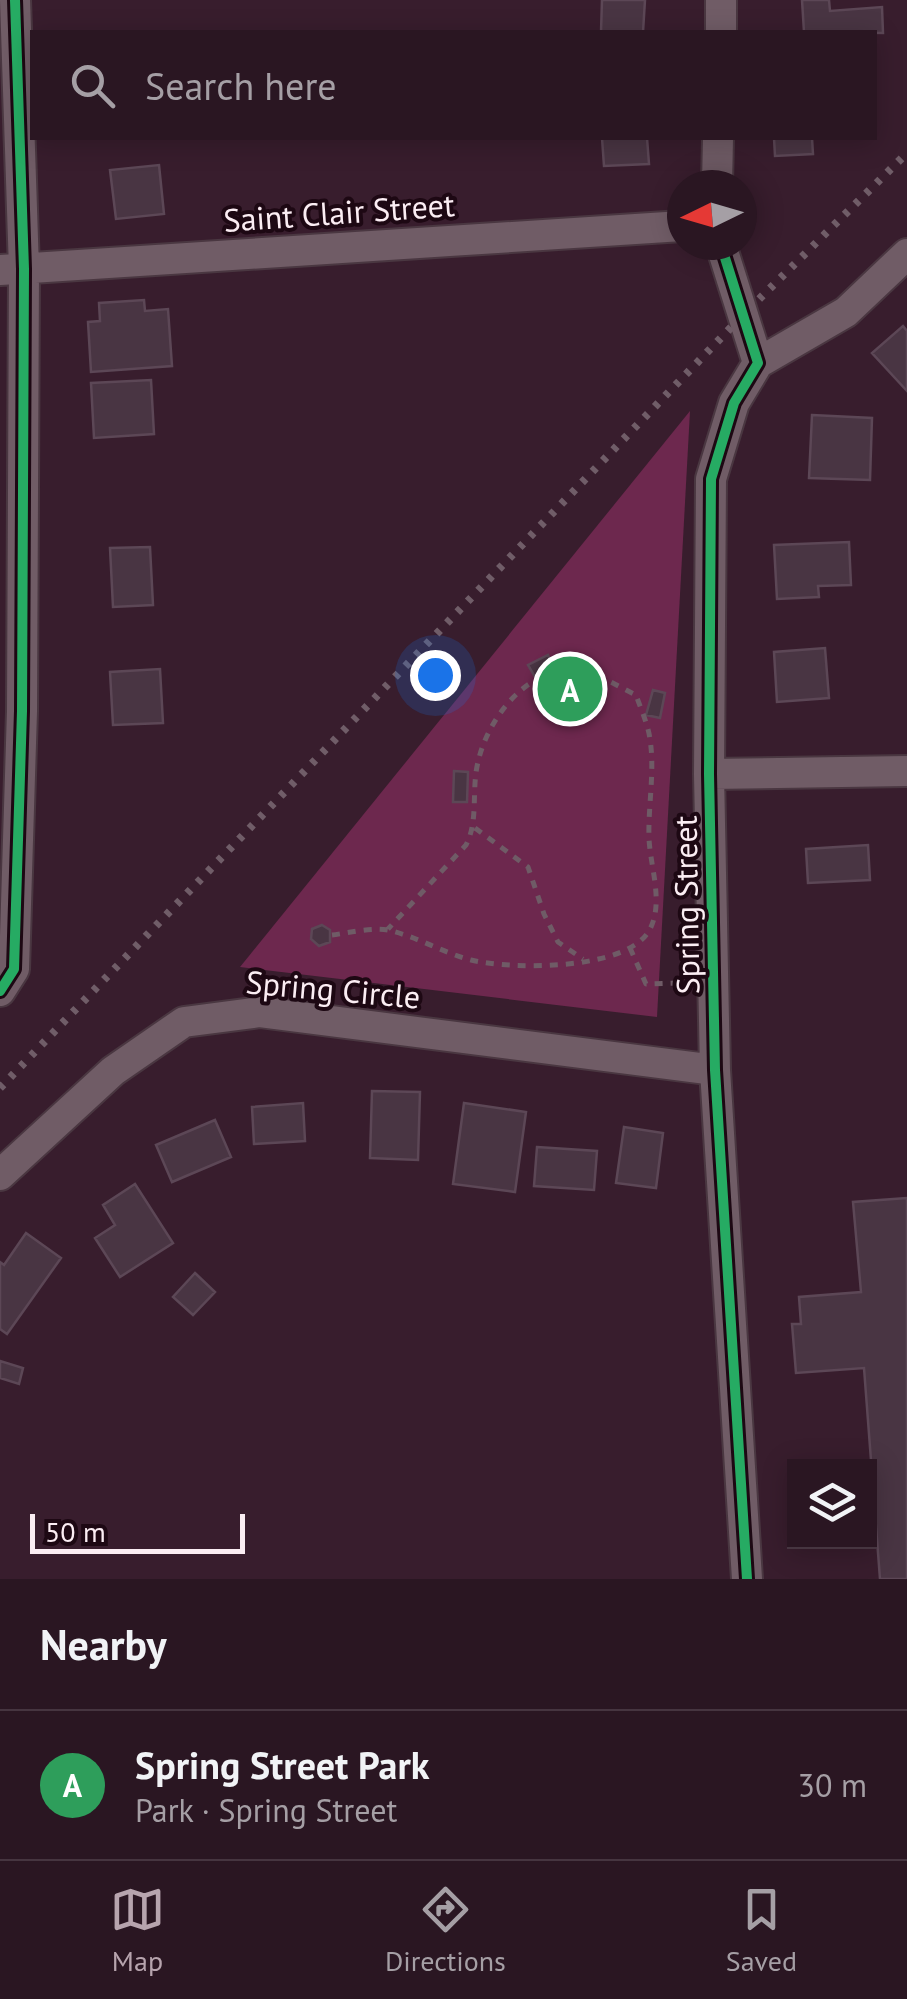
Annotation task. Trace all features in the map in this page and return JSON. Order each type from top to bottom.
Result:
[{"type":"street","points":[[0,992],[14,969],[22,712],[12,269],[15,0]]},
{"type":"street","points":[[720,30],[722,0]]},
{"type":"street","points":[[717,170],[718,140]]},
{"type":"street","name":"Saint Clair Street","points":[[12,269],[667,227]]},
{"type":"street","points":[[726,260],[758,363],[846,312],[907,254]]},
{"type":"street","name":"Spring Street","points":[[747,1579],[715,1070],[710,774],[712,479],[734,402],[758,363]]},
{"type":"street","points":[[710,774],[907,770]]},
{"type":"street","name":"Spring Circle","points":[[0,1175],[113,1070],[184,1022],[260,1012],[715,1070]]},
{"type":"path","points":[[332,935],[388,929],[472,960],[516,966],[585,960],[630,948],[650,929],[655,913],[649,838],[650,737],[636,696],[605,680],[572,670],[544,676],[512,698],[487,731],[472,796],[474,828],[462,850],[388,929]]},
{"type":"path","points":[[474,828],[528,867],[558,942],[585,960]]},
{"type":"path","points":[[630,948],[646,984],[714,983]]},
{"type":"shaded area","points":[[690,411],[657,1017],[240,967]]},
{"type":"building","points":[[602,0],[645,0],[643,30],[601,30]]},
{"type":"building","points":[[802,0],[829,0],[830,11],[882,7],[883,33],[804,30]]},
{"type":"building","points":[[602,140],[647,140],[649,164],[604,166]]},
{"type":"building","points":[[774,140],[812,140],[813,154],[775,156]]},
{"type":"building","points":[[159,165],[164,214],[116,219],[110,170]]},
{"type":"building","points":[[144,300],[145,311],[168,309],[172,366],[91,372],[88,322],[100,321],[99,303]]},
{"type":"building","points":[[903,326],[907,331],[907,391],[872,353]]},
{"type":"building","points":[[151,380],[154,434],[94,438],[91,383]]},
{"type":"building","points":[[812,415],[872,418],[870,480],[809,478]]},
{"type":"building","points":[[849,542],[851,585],[818,586],[819,597],[777,599],[774,545]]},
{"type":"building","points":[[150,547],[153,605],[113,607],[110,548]]},
{"type":"building","points":[[825,648],[829,698],[777,702],[774,652]]},
{"type":"building","points":[[548,655],[554,666],[535,677],[528,665]]},
{"type":"building","points":[[160,669],[163,723],[113,725],[110,672]]},
{"type":"building","points":[[653,690],[665,693],[660,718],[646,715]]},
{"type":"building","points":[[454,771],[468,772],[467,802],[453,802]]},
{"type":"building","points":[[868,845],[870,880],[808,883],[806,849]]},
{"type":"building","points":[[322,925],[330,930],[330,942],[319,946],[311,939],[312,929]]},
{"type":"building","points":[[372,1091],[420,1092],[418,1160],[370,1158]]},
{"type":"building","points":[[303,1103],[305,1141],[254,1144],[252,1107]]},
{"type":"building","points":[[464,1103],[526,1112],[515,1192],[453,1184]]},
{"type":"building","points":[[215,1120],[231,1157],[172,1182],[156,1145]]},
{"type":"building","points":[[624,1127],[663,1133],[656,1188],[616,1183]]},
{"type":"building","points":[[537,1147],[597,1151],[594,1190],[534,1186]]},
{"type":"building","points":[[135,1184],[173,1243],[120,1277],[95,1238],[115,1225],[103,1205]]},
{"type":"building","points":[[907,1198],[907,1579],[880,1579],[877,1459],[871,1459],[864,1368],[796,1373],[792,1324],[801,1324],[799,1297],[861,1292],[853,1202]]},
{"type":"building","points":[[26,1233],[61,1258],[7,1334],[0,1329],[0,1262],[4,1265]]},
{"type":"building","points":[[195,1273],[215,1292],[193,1315],[173,1297]]},
{"type":"building","points":[[0,1361],[23,1368],[19,1384],[0,1378]]},
{"type":"railway","points":[[0,1088],[741,317],[907,153]]},
{"type":"cycle path","points":[[0,991],[14,969],[22,711],[24,269],[15,0]]},
{"type":"cycle path","points":[[726,260],[758,363],[734,403],[711,479],[709,774],[715,1070],[747,1579]]},
{"type":"place","name":"Spring Street Park","points":[[570,689]]}]
